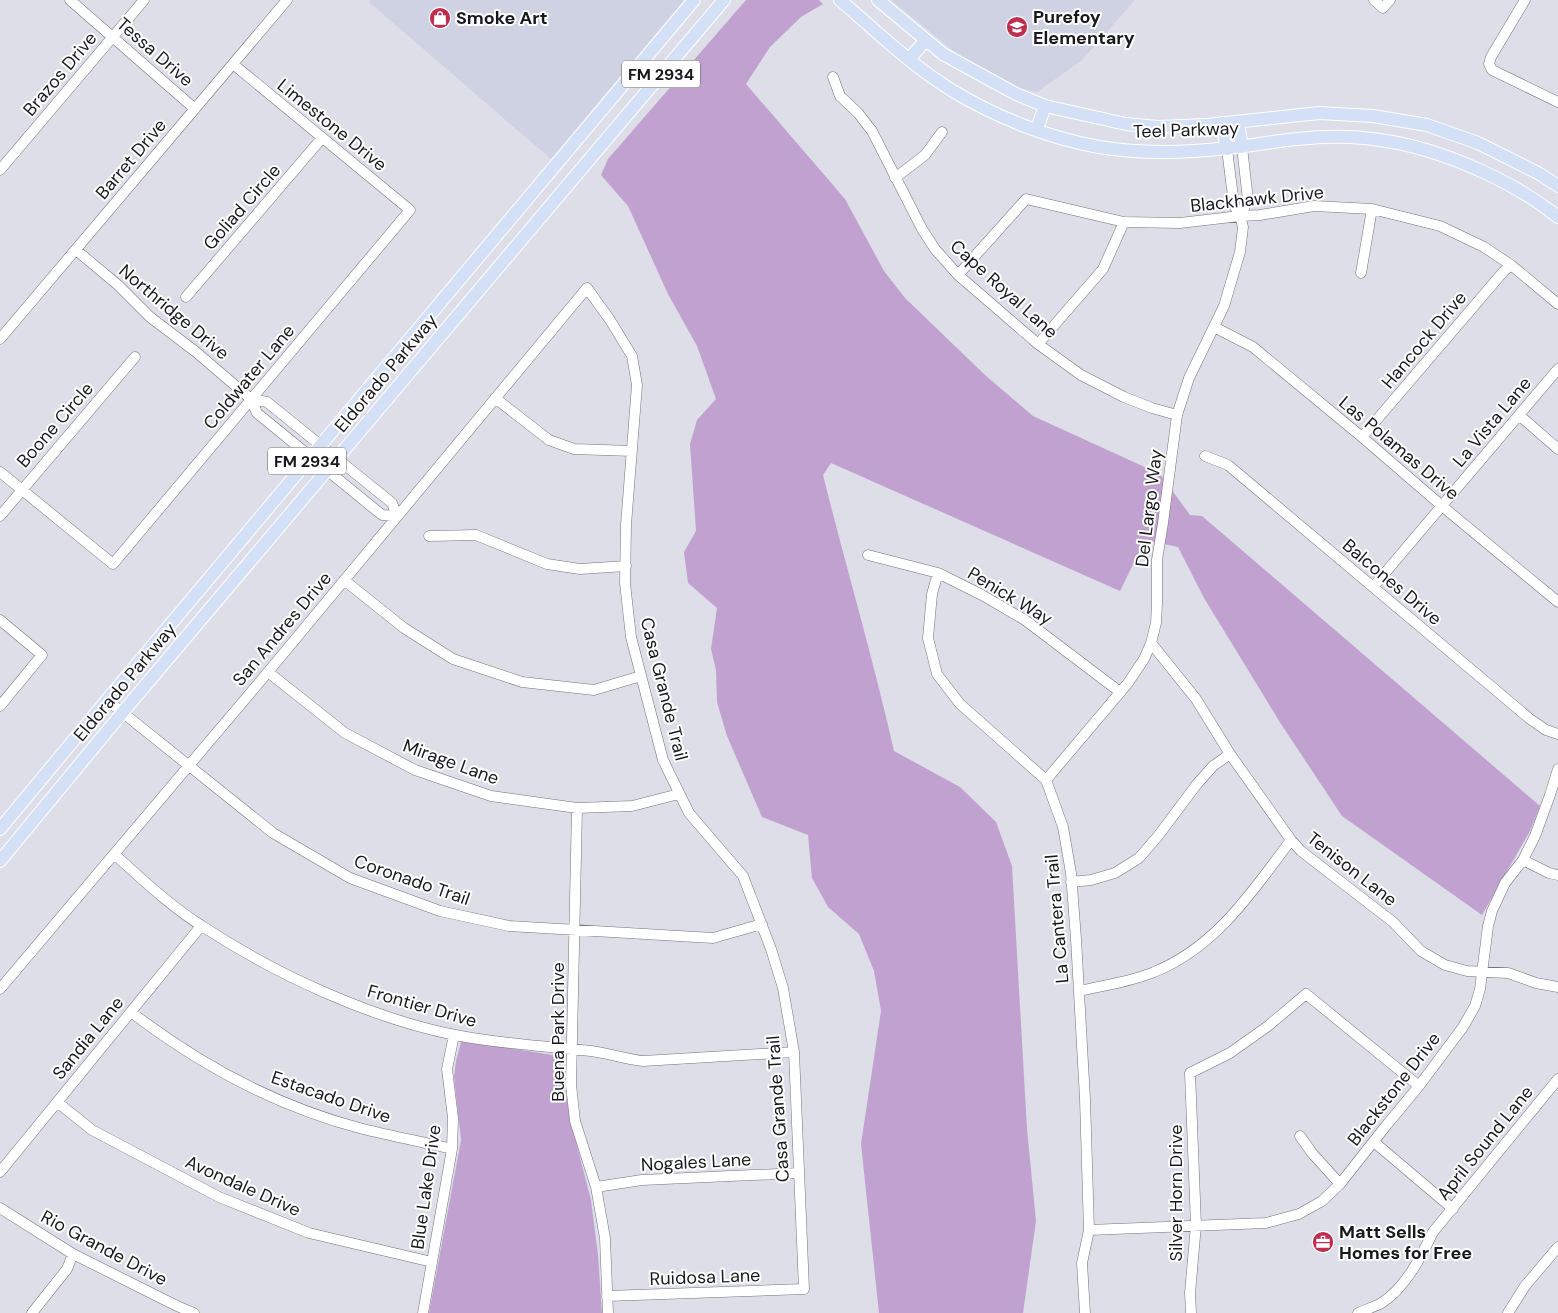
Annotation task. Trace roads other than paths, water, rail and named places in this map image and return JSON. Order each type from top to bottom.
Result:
[{"type":"main road","name":"Eldorado Parkway","points":[[0,829],[694,0]]},
{"type":"main road","name":"Eldorado Parkway","points":[[0,861],[122,713],[724,0]]},
{"type":"main road","name":"Teel Parkway","points":[[840,0],[909,59],[952,90],[1006,118],[1067,140],[1098,147],[1144,153],[1227,148],[1298,139],[1378,140],[1400,144],[1445,157],[1490,175],[1531,198],[1558,217]]},
{"type":"main road","name":"Teel Parkway","points":[[878,0],[943,54],[1016,94],[1046,106],[1126,124],[1158,127],[1238,122],[1319,113],[1373,116],[1427,125],[1478,143],[1538,173],[1558,186]]},
{"type":"main road","points":[[909,59],[926,40]]},
{"type":"main road","points":[[616,95],[632,109]]},
{"type":"main road","points":[[1037,130],[1046,106]]},
{"type":"main road","points":[[1238,122],[1242,146]]},
{"type":"main road","points":[[1222,123],[1227,148]]},
{"type":"street","name":"Tessa Drive","points":[[70,0],[195,109]]},
{"type":"street","name":"Brazos Drive","points":[[0,170],[144,0]]},
{"type":"street","name":"Barret Drive","points":[[0,340],[287,0]]},
{"type":"street","points":[[1374,0],[1386,4]]},
{"type":"street","points":[[1525,0],[1491,57],[1489,64],[1492,70],[1500,75],[1558,102]]},
{"type":"street","name":"Limestone Drive","points":[[233,64],[410,210]]},
{"type":"street","name":"Cape Royal Lane","points":[[833,77],[840,96],[858,113],[872,131],[922,229],[935,249],[958,274],[1038,344],[1081,375],[1118,394],[1152,408],[1177,415]]},
{"type":"street","points":[[895,178],[925,154],[942,132]]},
{"type":"street","name":"Goliad Circle","points":[[186,297],[322,138]]},
{"type":"street","name":"Del Largo Way","points":[[1240,216],[1248,200],[1242,146]]},
{"type":"street","name":"Del Largo Way","points":[[1046,780],[1120,692],[1144,659],[1151,643],[1156,623],[1156,560],[1164,523],[1177,415],[1189,378],[1214,327],[1232,284],[1240,252],[1242,227],[1240,216],[1234,205],[1227,148]]},
{"type":"street","name":"Blackhawk Drive","points":[[958,274],[1026,200],[1124,222],[1180,223],[1260,215],[1314,206],[1372,209],[1440,226],[1484,247],[1558,304]]},
{"type":"street","points":[[1361,273],[1372,209]]},
{"type":"street","name":"Coldwater Lane","points":[[22,489],[113,564],[410,210]]},
{"type":"street","points":[[1038,344],[1103,270],[1124,222]]},
{"type":"street","name":"Northridge Drive","points":[[76,250],[118,285],[150,317],[196,352],[251,399],[257,413],[382,515],[397,516],[392,503],[268,402],[251,399]]},
{"type":"street","name":"Hancock Drive","points":[[1362,437],[1498,277],[1511,266]]},
{"type":"street","name":"San Andres Drive","points":[[0,989],[268,672],[586,288]]},
{"type":"street","name":"Casa Grande Trail","points":[[586,288],[610,320],[632,356],[637,386],[626,526],[625,583],[631,637],[663,760],[689,813],[743,876],[771,949],[782,988],[794,1052],[804,1289]]},
{"type":"street","name":"Las Polamas Drive","points":[[1214,327],[1252,347],[1558,602]]},
{"type":"street","name":"Boone Circle","points":[[0,516],[135,357]]},
{"type":"street","name":"La Vista Lane","points":[[1373,587],[1558,369]]},
{"type":"street","points":[[495,398],[549,440],[574,450],[632,451]]},
{"type":"street","points":[[1519,415],[1558,449]]},
{"type":"street","name":"Balcones Drive","points":[[1205,456],[1228,465],[1530,719],[1546,730],[1558,734]]},
{"type":"street","points":[[0,472],[22,489]]},
{"type":"street","points":[[429,536],[476,535],[547,564],[580,569],[626,566]]},
{"type":"street","name":"Penick Way","points":[[868,556],[938,573],[982,595],[1025,620],[1120,692]]},
{"type":"street","name":"La Cantera Trail","points":[[938,573],[932,594],[928,638],[937,674],[960,704],[1046,780],[1063,827],[1071,882],[1080,990],[1086,1099],[1089,1230],[1082,1263],[1085,1313]]},
{"type":"street","points":[[344,580],[404,628],[454,658],[522,682],[594,690],[641,676]]},
{"type":"street","points":[[0,620],[42,655],[0,706]]},
{"type":"street","name":"Tenison Lane","points":[[1151,643],[1196,699],[1230,754],[1290,840],[1318,865],[1393,922],[1421,951],[1446,965],[1467,971],[1508,973],[1536,982],[1558,986]]},
{"type":"street","name":"Mirage Lane","points":[[268,672],[345,734],[415,770],[491,796],[577,808],[632,806],[680,794]]},
{"type":"street","name":"Coronado Trail","points":[[107,700],[273,833],[350,878],[440,911],[509,926],[713,938],[762,924]]},
{"type":"street","points":[[1071,882],[1091,880],[1115,873],[1139,858],[1197,784],[1213,766],[1230,754]]},
{"type":"street","name":"Blackstone Drive","points":[[1089,1230],[1266,1223],[1299,1214],[1322,1201],[1340,1184],[1419,1086],[1463,1027],[1475,1006],[1480,989],[1488,926],[1492,911],[1505,883],[1523,860],[1535,836],[1558,769]]},
{"type":"street","name":"Buena Park Drive","points":[[577,808],[571,1085],[575,1121],[596,1187],[605,1238],[608,1313]]},
{"type":"street","points":[[1080,990],[1132,980],[1155,972],[1185,956],[1207,940],[1245,901],[1290,840]]},
{"type":"street","name":"Frontier Drive","points":[[114,854],[154,890],[201,926],[270,966],[336,998],[404,1022],[454,1035],[510,1044],[593,1051],[643,1061],[794,1052]]},
{"type":"street","points":[[1523,860],[1558,875]]},
{"type":"street","name":"Sandia Lane","points":[[0,1172],[201,926]]},
{"type":"street","name":"Silver Horn Drive","points":[[1191,1313],[1190,1293],[1196,1225],[1190,1073],[1230,1053],[1268,1026],[1306,994],[1419,1086]]},
{"type":"street","name":"Estacado Drive","points":[[131,1012],[168,1040],[223,1074],[286,1103],[361,1128],[452,1148]]},
{"type":"street","name":"Blue Lake Drive","points":[[422,1313],[452,1148],[453,1118],[447,1069],[454,1035]]},
{"type":"street","name":"April Sound Lane","points":[[1358,1313],[1380,1303],[1400,1286],[1423,1252],[1433,1232],[1558,1080]]},
{"type":"street","name":"Avondale Drive","points":[[57,1102],[92,1130],[219,1197],[309,1233],[432,1262]]},
{"type":"street","points":[[1300,1136],[1312,1153],[1340,1184]]},
{"type":"street","points":[[1374,1142],[1453,1209]]},
{"type":"street","name":"Nogales Lane","points":[[596,1187],[642,1180],[799,1173]]},
{"type":"street","name":"Rio Grande Drive","points":[[0,1208],[73,1254],[175,1309],[194,1313]]},
{"type":"street","points":[[1508,1313],[1525,1286],[1558,1247]]},
{"type":"street","points":[[32,1313],[67,1268],[73,1254]]},
{"type":"street","name":"Ruidosa Lane","points":[[607,1296],[804,1289]]},
{"type":"place","name":"Smoke Art","points":[[440,18]]},
{"type":"place","name":"Purefoy Elementary","points":[[1017,27]]},
{"type":"place","name":"Matt Sells Homes for Free","points":[[1323,1242]]}]
